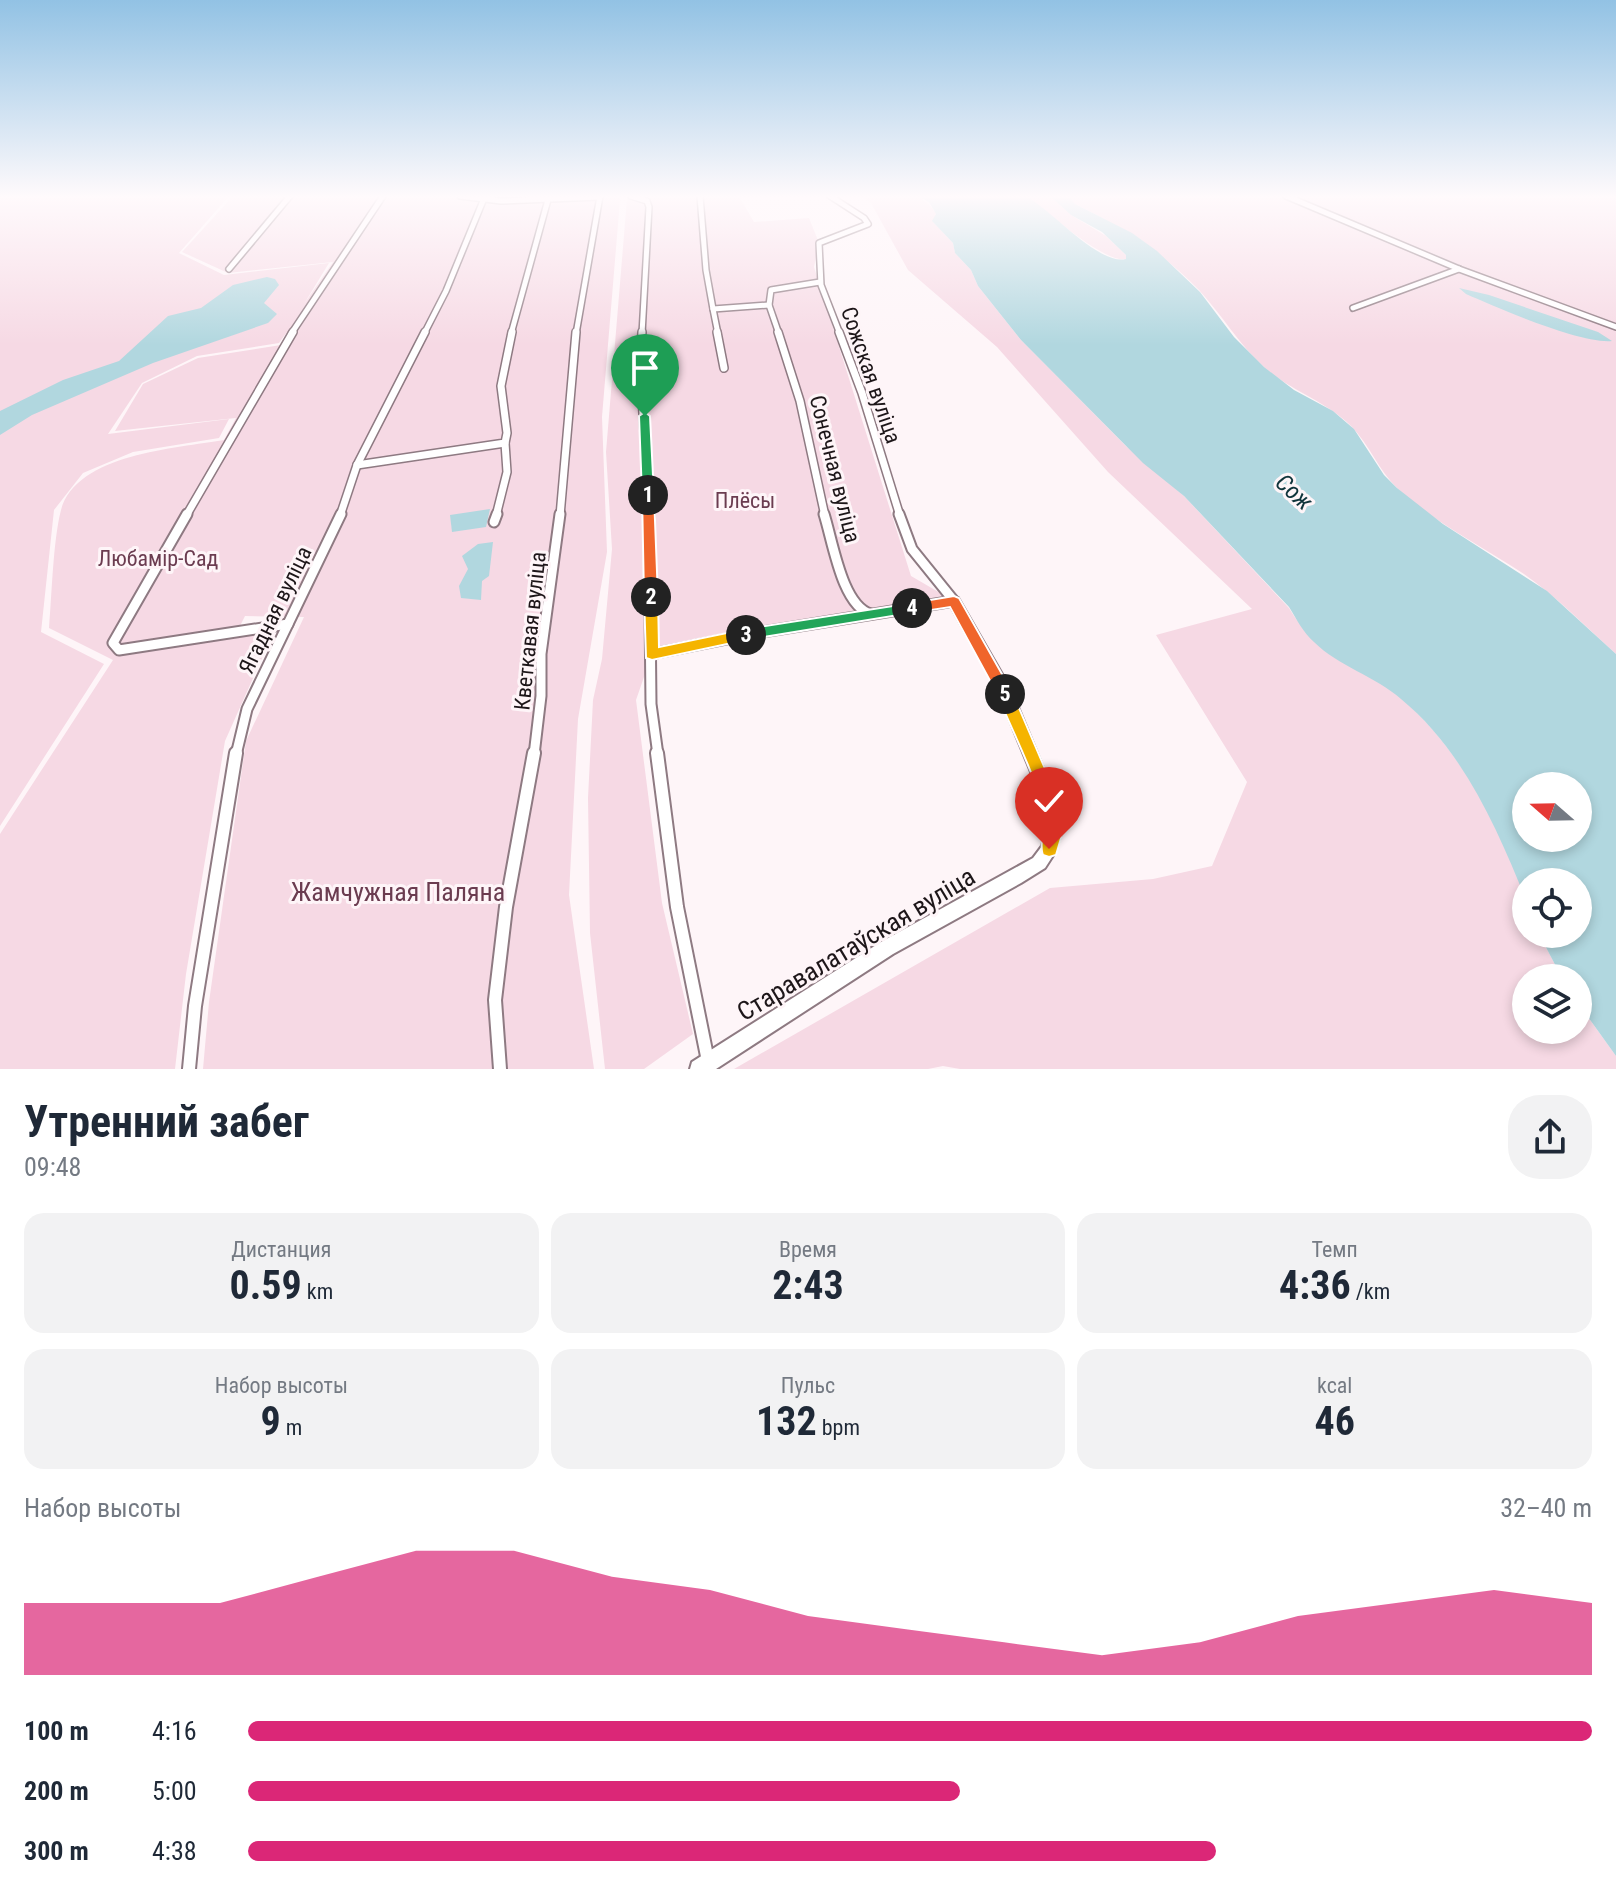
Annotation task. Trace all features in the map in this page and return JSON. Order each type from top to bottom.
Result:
[{"type":"street","points":[[229,269],[248,246]]},
{"type":"street","points":[[288,624],[119,650],[113,643],[277,356],[350,246]]},
{"type":"street","name":"Ягадная вуліца","points":[[189,1069],[195,1006],[236,749],[247,709],[337,525],[357,465],[446,291],[465,246]]},
{"type":"street","points":[[494,522],[508,452],[501,386],[504,361],[534,246]]},
{"type":"street","name":"Кветкавая вуліца","points":[[500,1069],[497,984],[506,907],[530,788],[541,696],[541,654],[558,541],[574,354],[592,246]]},
{"type":"street","points":[[647,246],[640,362],[650,527],[651,704],[677,907],[704,1065]]},
{"type":"street","points":[[706,246],[724,368]]},
{"type":"street","name":"Сожская вуліца","points":[[819,246],[820,282],[862,393],[889,486],[912,549],[954,601]]},
{"type":"street","points":[[1404,246],[1616,327]]},
{"type":"street","points":[[1353,308],[1459,269]]},
{"type":"street","points":[[713,309],[769,305],[771,290],[820,282]]},
{"type":"street","name":"Сонечная вуліца","points":[[769,305],[800,401],[821,503],[850,599],[860,611],[871,614]]},
{"type":"street","points":[[357,465],[505,443]]},
{"type":"street","points":[[652,654],[762,632],[954,601]]},
{"type":"street","name":"Старавалатаўская вуліца","points":[[704,1065],[887,948],[1039,863],[1049,849],[1055,828],[1052,806],[1003,688],[954,601]]},
{"type":"green space","points":[[0,246],[185,246],[179,253],[224,275],[329,263],[304,304],[333,262],[228,273],[182,252],[188,246],[616,246],[602,417],[607,552],[578,719],[569,895],[594,1069],[203,1069],[209,1002],[246,741],[304,617],[245,616],[237,632],[274,631],[225,741],[186,974],[175,1069],[0,1069],[0,834],[113,660],[49,628],[54,552],[61,510],[70,491],[107,465],[156,451],[224,440],[236,418],[115,431],[143,384],[198,358],[281,345],[287,332],[279,343],[197,356],[142,383],[108,434],[229,419],[219,438],[133,452],[83,473],[54,510],[41,632],[104,664],[0,826]]},
{"type":"green space","name":"Плёсы","points":[[623,246],[818,246],[814,267],[911,576],[954,601],[652,654],[636,700],[662,903],[693,1034],[644,1069],[605,1069],[590,933],[588,798],[593,700],[602,659],[612,549],[606,452]]},
{"type":"green space","points":[[895,246],[954,246],[955,253],[971,270],[978,286],[1021,340],[1126,446],[1184,496],[1289,608],[1312,638],[1391,690],[1434,731],[1473,784],[1515,868],[1512,868],[1512,948],[1546,948],[1555,964],[1512,964],[1512,1044],[1592,1044],[1592,1023],[1616,1056],[1616,1069],[960,1069],[943,1066],[928,1069],[734,1069],[1050,888],[1153,879],[1212,866],[1247,782],[1156,635],[1252,609],[1108,472],[997,347],[908,270]]},
{"type":"green space","points":[[1092,246],[1116,246],[1126,259],[1116,258]]},
{"type":"green space","points":[[1147,246],[1616,246],[1616,654],[1536,583],[1443,524],[1398,489],[1351,426],[1266,369],[1199,290]]},
{"type":"water","name":"Сож","points":[[954,246],[1090,246],[1115,259],[1126,259],[1116,246],[1150,246],[1200,292],[1234,337],[1264,367],[1294,390],[1333,411],[1354,429],[1384,475],[1397,488],[1443,524],[1547,591],[1616,654],[1616,1056],[1592,1023],[1592,964],[1555,964],[1546,948],[1592,948],[1592,868],[1513,868],[1476,792],[1443,742],[1423,719],[1391,691],[1334,658],[1314,642],[1289,607],[1184,496],[1143,463],[1021,340],[978,286],[971,270],[955,253]]},
{"type":"water","points":[[267,277],[275,279],[279,285],[264,303],[277,314],[268,323],[153,363],[32,415],[0,435],[0,411],[63,380],[119,361],[168,316],[201,308],[233,285]]},
{"type":"water","points":[[1459,288],[1598,332],[1612,341],[1580,337],[1539,324],[1466,294]]},
{"type":"water","points":[[490,509],[486,527],[452,532],[450,515]]},
{"type":"water","points":[[493,542],[489,576],[482,581],[481,600],[461,598],[459,586],[468,569],[462,556],[478,544]]},
{"type":"route","points":[[645,416],[652,654],[762,632],[954,601],[1003,688],[1052,806],[1055,828],[1049,849]]},
{"type":"park label","name":"Любамір-Сад","points":[[158,558]]},
{"type":"park label","name":"Жамчужная Паляна","points":[[398,892]]}]
